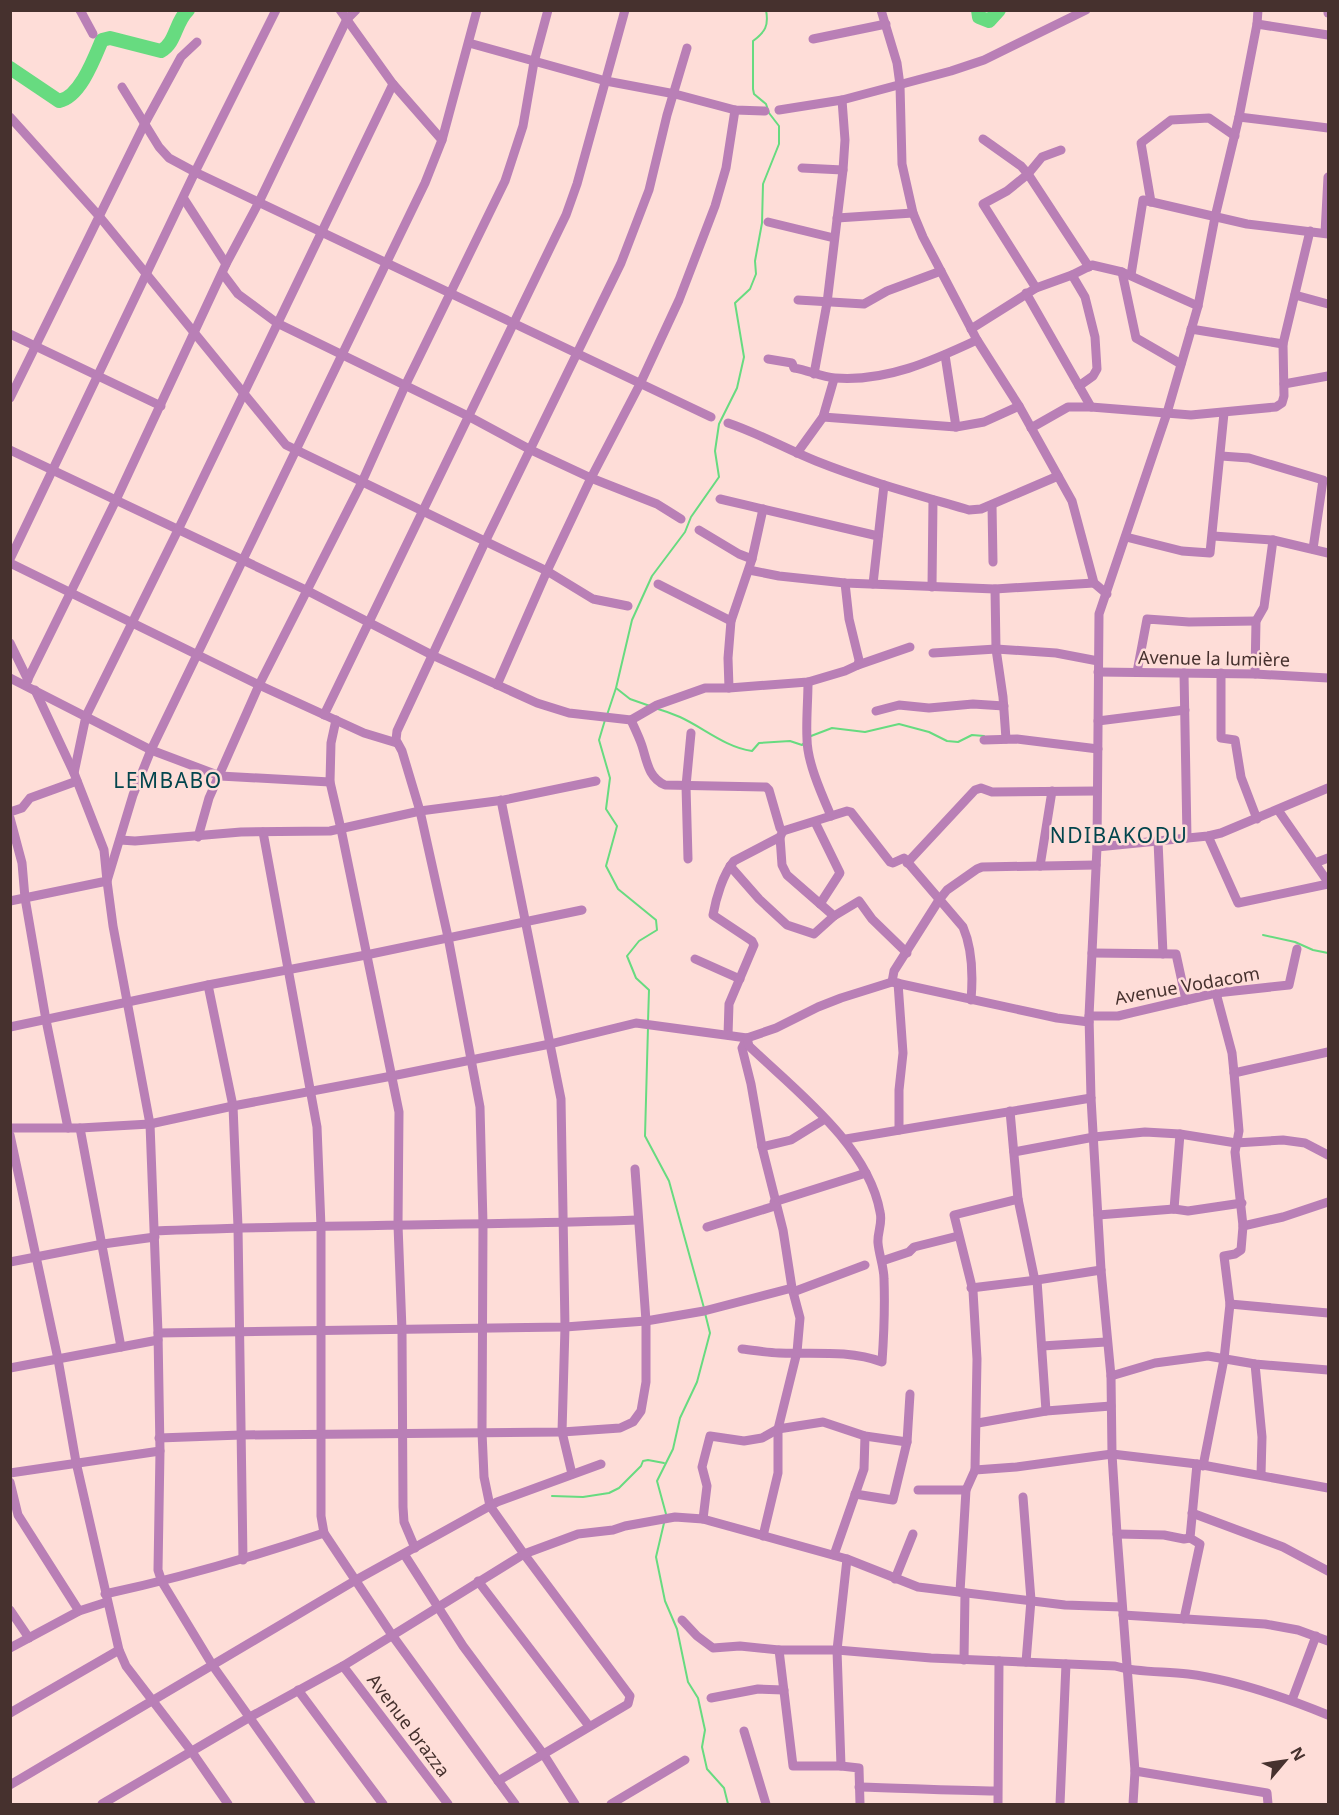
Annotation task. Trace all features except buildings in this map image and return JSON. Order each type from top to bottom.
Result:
[{"type":"street","points":[[80,10],[93,34]]},
{"type":"street","points":[[276,10],[195,172],[10,561],[131,624],[259,685],[364,733],[397,743]]},
{"type":"street","points":[[340,10],[393,84],[442,140]]},
{"type":"street","points":[[26,682],[347,19],[356,10]]},
{"type":"street","points":[[107,881],[133,795],[151,750],[425,183],[442,140],[477,10]]},
{"type":"street","points":[[198,837],[209,798],[259,685],[362,482],[405,386],[505,181],[522,126],[534,62],[548,10]]},
{"type":"street","points":[[324,715],[566,215],[577,184],[625,10]]},
{"type":"street","points":[[882,10],[897,63],[900,85],[902,164],[913,213],[940,272],[977,340],[1072,501],[1094,583],[1107,594]]},
{"type":"street","points":[[780,110],[842,100],[984,60],[1086,10]]},
{"type":"street","points":[[1133,1804],[1135,1771],[1122,1611],[1112,1454],[1110,1376],[1091,1098],[1089,1019],[1096,865],[1099,614],[1167,413],[1198,306],[1215,217],[1239,117],[1258,10]]},
{"type":"street","points":[[813,39],[886,24]]},
{"type":"street","points":[[1257,24],[1329,35]]},
{"type":"street","points":[[10,398],[146,123],[181,57],[197,42]]},
{"type":"street","points":[[469,43],[606,81],[675,94],[735,110],[765,111]]},
{"type":"street","points":[[498,1781],[628,1704],[630,1696],[490,1506],[484,1477],[482,1432],[483,1224],[480,1107],[448,937],[420,811],[402,751],[397,743],[397,731],[485,542],[621,263],[649,190],[667,115],[687,48]]},
{"type":"street","points":[[75,777],[86,716],[393,84]]},
{"type":"street","points":[[122,87],[159,147],[169,158],[711,417]]},
{"type":"street","points":[[814,374],[826,303],[843,170],[845,140],[842,100]]},
{"type":"street","points":[[497,685],[547,571],[679,300],[715,206],[726,168],[735,110]]},
{"type":"street","points":[[10,117],[99,216],[286,445],[547,571],[593,599],[628,606]]},
{"type":"street","points":[[1151,202],[1141,143],[1171,120],[1209,117],[1235,136]]},
{"type":"street","points":[[1239,117],[1329,128]]},
{"type":"street","points":[[983,139],[1021,166],[1028,174],[1089,267]]},
{"type":"street","points":[[1036,288],[983,204],[1007,191],[1028,174],[1042,157],[1062,150]]},
{"type":"street","points":[[802,168],[843,170]]},
{"type":"street","points":[[1181,364],[1136,338],[1126,274],[1143,200],[1247,224],[1327,233],[1329,177]]},
{"type":"street","points":[[184,199],[237,294],[278,323],[468,416],[531,450],[591,478],[657,504],[681,519]]},
{"type":"street","points":[[837,218],[913,213]]},
{"type":"street","points":[[768,222],[834,238]]},
{"type":"street","points":[[1031,428],[1068,407],[1191,415],[1276,407],[1282,403],[1284,384],[1282,344],[1310,231]]},
{"type":"street","points":[[972,329],[1026,293],[1092,265],[1126,274],[1198,306]]},
{"type":"street","points":[[798,300],[864,304],[887,291],[940,272]]},
{"type":"street","points":[[1072,275],[1085,297],[1095,337],[1096,369],[1093,376],[1079,386]]},
{"type":"street","points":[[1026,293],[1091,407]]},
{"type":"street","points":[[1295,296],[1329,304]]},
{"type":"street","points":[[1191,329],[1282,344]]},
{"type":"street","points":[[10,334],[161,406]]},
{"type":"street","points":[[768,359],[792,363],[794,368],[834,378],[884,376],[904,371],[977,340]]},
{"type":"street","points":[[945,355],[956,427]]},
{"type":"street","points":[[1284,384],[1329,376]]},
{"type":"street","points":[[797,453],[823,417],[834,378]]},
{"type":"street","points":[[823,417],[956,427],[984,422],[1018,406]]},
{"type":"street","points":[[1126,537],[1182,551],[1210,553],[1224,413]]},
{"type":"street","points":[[728,423],[749,429],[814,461],[884,486],[969,510],[992,505],[1058,476]]},
{"type":"street","points":[[10,450],[306,590],[432,655],[537,703],[569,713],[631,720],[657,705],[705,688],[808,682],[910,647]]},
{"type":"street","points":[[1221,456],[1249,458],[1323,480],[1314,549]]},
{"type":"street","points":[[873,584],[884,486]]},
{"type":"street","points":[[720,499],[878,536]]},
{"type":"street","points":[[932,586],[933,500]]},
{"type":"street","points":[[992,505],[993,562]]},
{"type":"street","points":[[729,688],[728,658],[731,621],[749,570],[763,509]]},
{"type":"street","points":[[699,530],[739,554],[752,559]]},
{"type":"street","points":[[1212,536],[1273,540],[1329,553]]},
{"type":"street","points":[[1255,674],[1256,621],[1264,606],[1273,540]]},
{"type":"street","points":[[749,570],[779,576],[845,583],[995,589],[1094,583]]},
{"type":"street","points":[[845,583],[858,665]]},
{"type":"street","points":[[658,584],[731,621]]},
{"type":"street","points":[[995,589],[996,649],[1006,740]]},
{"type":"street","points":[[1137,672],[1147,619],[1189,622],[1256,621]]},
{"type":"street","points":[[10,643],[26,682],[35,690],[151,750],[220,776],[330,782]]},
{"type":"street","points":[[933,653],[996,649],[1056,653],[1098,661]]},
{"type":"street","name":"Avenue la lumière","points":[[1098,672],[1221,673],[1329,678]]},
{"type":"street","points":[[1184,673],[1187,838]]},
{"type":"street","points":[[1221,673],[1221,738],[1235,740],[1241,777],[1257,819]]},
{"type":"street","points":[[10,678],[26,682]]},
{"type":"street","points":[[808,682],[809,714],[806,741],[819,789],[831,816]]},
{"type":"street","points":[[35,690],[75,777],[104,850],[127,1003],[150,1124],[158,1337],[160,1451],[158,1570],[162,1582],[213,1666],[311,1804]]},
{"type":"street","points":[[876,711],[899,705],[929,708],[973,704],[1004,706]]},
{"type":"street","points":[[1098,721],[1185,710]]},
{"type":"street","points":[[336,720],[331,743],[330,782],[399,1112],[398,1225],[402,1330],[404,1522],[415,1548]]},
{"type":"street","points":[[631,720],[641,742],[649,770],[657,782],[664,785],[766,787],[769,790],[782,834],[782,865],[787,875],[834,916]]},
{"type":"street","points":[[688,859],[686,786],[691,734]]},
{"type":"street","points":[[984,740],[1098,749]]},
{"type":"street","points":[[10,812],[22,808],[30,798],[75,777]]},
{"type":"street","points":[[120,840],[198,837],[241,832],[330,831],[420,811],[501,800],[596,781]]},
{"type":"street","points":[[907,863],[975,790],[981,788],[992,792],[1097,791]]},
{"type":"street","points":[[1096,848],[1208,836],[1257,819],[1329,788]]},
{"type":"street","points":[[1040,866],[1052,791]]},
{"type":"street","points":[[501,800],[561,1099],[565,1327],[562,1432],[572,1474]]},
{"type":"street","points":[[1208,836],[1238,903],[1329,883],[1278,810]]},
{"type":"street","points":[[728,1035],[729,1004],[754,945],[752,941],[713,915],[730,866],[734,861],[782,834],[847,811],[851,812],[890,862],[894,863],[903,858],[963,927],[973,973],[971,1000]]},
{"type":"street","points":[[10,818],[22,863],[25,898],[46,1020],[68,1128]]},
{"type":"street","points":[[815,822],[840,873],[820,904]]},
{"type":"street","points":[[263,832],[317,1127],[321,1227],[321,1516],[324,1533],[392,1635],[515,1804]]},
{"type":"street","points":[[1158,841],[1163,954]]},
{"type":"street","points":[[1315,863],[1329,858]]},
{"type":"street","points":[[899,1130],[898,1090],[903,1053],[894,971],[939,900],[947,890],[982,867],[1096,865]]},
{"type":"street","points":[[730,866],[759,899],[787,925],[814,934],[834,916],[860,900],[872,919],[907,953]]},
{"type":"street","points":[[10,901],[107,881]]},
{"type":"street","points":[[10,1027],[582,910]]},
{"type":"street","name":"Avenue Vodacom","points":[[895,982],[1057,1018],[1089,1019],[1118,1016],[1216,993],[1289,985],[1297,949]]},
{"type":"street","points":[[1092,953],[1176,954],[1186,1000]]},
{"type":"street","points":[[695,959],[740,979]]},
{"type":"street","points":[[10,1128],[80,1128],[150,1124],[550,1044],[636,1023],[747,1038],[776,1028],[841,998],[895,982]]},
{"type":"street","points":[[208,985],[233,1106],[238,1227],[243,1560]]},
{"type":"street","points":[[1190,1538],[1200,1465],[1224,1359],[1230,1304],[1224,1256],[1241,1250],[1243,1226],[1235,1152],[1239,1131],[1232,1053],[1216,993]]},
{"type":"street","points":[[742,1349],[779,1353],[866,1356],[882,1362],[885,1327],[882,1261],[877,1241],[881,1228],[881,1213],[872,1184],[846,1139],[749,1046],[747,1038]]},
{"type":"street","points":[[747,1038],[742,1048],[762,1147],[783,1230],[800,1318],[797,1352],[778,1429],[778,1473],[763,1536]]},
{"type":"street","points":[[1233,1073],[1329,1052]]},
{"type":"street","points":[[846,1139],[1091,1098]]},
{"type":"street","points":[[1010,1111],[1018,1199],[1036,1281],[1046,1411]]},
{"type":"street","points":[[762,1147],[791,1140],[825,1119]]},
{"type":"street","points":[[80,1128],[121,1347]]},
{"type":"street","points":[[1014,1152],[1094,1137],[1145,1132],[1179,1134],[1236,1143],[1283,1140],[1305,1143],[1329,1155]]},
{"type":"street","points":[[1174,1209],[1179,1134]]},
{"type":"street","points":[[10,1135],[58,1359],[76,1462],[119,1650],[126,1666],[192,1752],[228,1804]]},
{"type":"street","points":[[159,1438],[562,1432],[620,1428],[633,1422],[641,1412],[645,1397],[646,1321],[634,1169]]},
{"type":"street","points":[[707,1227],[866,1173]]},
{"type":"street","points":[[964,1660],[962,1593],[966,1490],[975,1470],[978,1423],[977,1359],[973,1291],[954,1215],[1018,1199]]},
{"type":"street","points":[[1243,1226],[1283,1217],[1329,1202]]},
{"type":"street","points":[[1098,1215],[1174,1209],[1188,1211],[1242,1203]]},
{"type":"street","points":[[10,1262],[155,1234],[238,1227],[637,1220]]},
{"type":"street","points":[[882,1261],[909,1252],[914,1247],[958,1236]]},
{"type":"street","points":[[10,1368],[121,1347],[158,1337],[239,1331],[565,1327],[646,1321],[704,1311],[793,1290],[865,1265]]},
{"type":"street","points":[[971,1288],[1036,1281],[1101,1270]]},
{"type":"street","points":[[1230,1304],[1329,1313]]},
{"type":"street","points":[[1042,1346],[1106,1342]]},
{"type":"street","points":[[1110,1376],[1166,1362],[1209,1356],[1255,1364],[1329,1370]]},
{"type":"street","points":[[1255,1364],[1262,1437],[1261,1475]]},
{"type":"street","points":[[855,1494],[893,1500],[907,1442],[910,1394]]},
{"type":"street","points":[[978,1423],[1046,1411],[1111,1406]]},
{"type":"street","points":[[704,1519],[707,1486],[702,1467],[710,1436],[744,1441],[762,1438],[778,1429],[823,1422],[866,1436],[907,1442]]},
{"type":"street","points":[[834,1555],[864,1469],[866,1436]]},
{"type":"street","points":[[10,1473],[160,1451]]},
{"type":"street","points":[[975,1470],[1112,1454],[1200,1465],[1329,1488]]},
{"type":"street","points":[[10,1785],[357,1580],[490,1506],[529,1489],[601,1464]]},
{"type":"street","points":[[10,1482],[18,1515],[79,1611]]},
{"type":"street","points":[[918,1490],[966,1490]]},
{"type":"street","points":[[1023,1497],[1031,1600],[1026,1662]]},
{"type":"street","points":[[1192,1513],[1283,1547],[1329,1570]]},
{"type":"street","points":[[102,1804],[250,1717],[343,1666],[524,1554],[578,1534],[613,1530],[675,1517],[704,1519],[847,1558],[895,1580],[918,1587],[1184,1619],[1265,1624],[1329,1641]]},
{"type":"street","points":[[10,1648],[106,1598],[243,1560],[324,1533]]},
{"type":"street","points":[[1117,1533],[1190,1538],[1200,1544],[1190,1582],[1184,1619]]},
{"type":"street","points":[[895,1580],[913,1534]]},
{"type":"street","points":[[404,1554],[436,1607],[544,1755],[575,1804]]},
{"type":"street","points":[[842,1766],[837,1650],[847,1558]]},
{"type":"street","points":[[478,1581],[589,1726]]},
{"type":"street","points":[[10,1610],[29,1638]]},
{"type":"street","points":[[682,1620],[697,1636],[713,1648],[740,1646],[779,1650],[837,1650],[964,1660],[1115,1666],[1128,1670],[1188,1674],[1221,1680],[1292,1700],[1329,1715]]},
{"type":"street","points":[[1292,1700],[1316,1636]]},
{"type":"street","points":[[10,1713],[119,1650]]},
{"type":"street","points":[[779,1650],[793,1766],[859,1768],[860,1804]]},
{"type":"street","points":[[998,1804],[999,1661]]},
{"type":"street","points":[[1060,1804],[1066,1664]]},
{"type":"street","name":"Avenue brazza","points":[[343,1666],[448,1804]]},
{"type":"street","points":[[711,1698],[758,1689],[784,1690]]},
{"type":"street","points":[[298,1690],[383,1804]]},
{"type":"street","points":[[744,1731],[766,1804]]},
{"type":"street","points":[[611,1804],[685,1760]]},
{"type":"street","points":[[1135,1771],[1267,1793],[1268,1804]]},
{"type":"street","points":[[860,1787],[997,1791]]},
{"type":"waterway","points":[[10,68],[59,101],[67,98],[80,85],[102,40],[110,38],[161,51],[170,43],[180,20],[188,10]]},
{"type":"waterway","points":[[607,715],[616,688],[632,620],[652,576],[685,532],[691,517],[719,477],[715,451],[719,424],[737,388],[744,357],[735,303],[750,289],[756,274],[755,261],[762,223],[763,184],[779,144],[779,126],[769,113],[766,104],[754,94],[753,89],[753,41],[761,35],[765,28],[766,10]]},
{"type":"waterway","points":[[978,10],[979,17],[989,21],[999,10]]},
{"type":"waterway","points":[[616,688],[630,699],[650,706]]},
{"type":"waterway","points":[[658,709],[680,717],[742,749],[752,751],[759,743],[790,741],[802,745],[805,742]]},
{"type":"waterway","points":[[605,720],[599,740],[610,778],[606,809],[617,826],[606,866],[618,889],[656,920],[657,930],[639,941],[627,956],[636,978],[649,990],[648,1022]]},
{"type":"waterway","points":[[811,736],[832,728],[865,732],[899,724],[929,732],[947,741],[958,742],[972,735],[984,736]]},
{"type":"waterway","points":[[1263,935],[1328,953]]},
{"type":"waterway","points":[[648,1027],[645,1136],[669,1181],[704,1308]]},
{"type":"waterway","points":[[666,1514],[657,1481],[673,1449],[680,1418],[697,1382],[710,1333],[705,1313]]},
{"type":"waterway","points":[[552,1496],[583,1497],[609,1493],[619,1488],[641,1466],[643,1461],[664,1463]]},
{"type":"waterway","points":[[664,1523],[656,1557],[665,1601],[677,1629],[688,1682],[698,1698],[705,1730],[702,1747],[707,1769],[724,1788],[728,1804]]},
{"type":"district","name":"LEMBABO","points":[[168,780]]},
{"type":"district","name":"NDIBAKODU","points":[[1119,835]]}]
